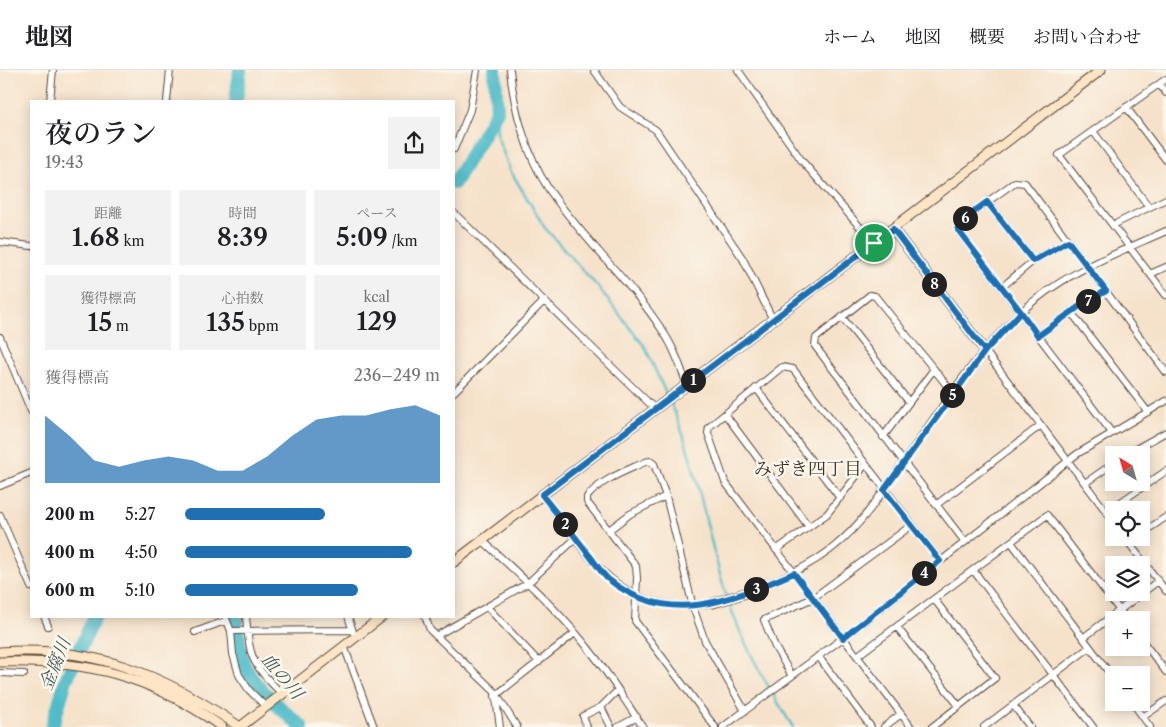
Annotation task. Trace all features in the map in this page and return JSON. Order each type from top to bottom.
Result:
[{"type":"street","points":[[50,100],[53,70]]},
{"type":"street","points":[[167,100],[170,70]]},
{"type":"street","points":[[455,147],[470,110],[477,70]]},
{"type":"street","points":[[510,70],[519,120],[547,187],[581,232],[644,304],[663,331],[676,355],[687,385]]},
{"type":"street","points":[[594,70],[620,107],[656,130],[743,259],[773,320]]},
{"type":"street","points":[[738,70],[802,161],[874,243]]},
{"type":"street","points":[[455,561],[1101,70]]},
{"type":"street","points":[[1166,79],[1060,154],[1166,295]]},
{"type":"street","points":[[1159,84],[1166,93]]},
{"type":"street","points":[[1126,107],[1166,160]]},
{"type":"street","points":[[1093,131],[1149,207]]},
{"type":"street","points":[[1112,433],[958,230],[958,223],[1015,182],[1025,183],[1166,372]]},
{"type":"street","points":[[1113,225],[1166,199]]},
{"type":"street","points":[[987,202],[1033,261]]},
{"type":"street","points":[[455,214],[544,301],[659,407]]},
{"type":"street","points":[[893,229],[1105,511]]},
{"type":"street","points":[[542,495],[607,578],[635,596],[668,606],[693,607],[749,592],[794,573],[835,546],[862,520],[985,351],[1021,312],[1052,286],[1087,266],[1166,231]]},
{"type":"street","points":[[1002,287],[1033,261],[1068,241]]},
{"type":"street","points":[[0,242],[30,246]]},
{"type":"street","points":[[1150,274],[1166,267]]},
{"type":"street","points":[[1038,336],[1071,312],[1106,291]]},
{"type":"street","points":[[953,393],[875,296],[870,295],[816,338],[816,346],[903,463],[965,542]]},
{"type":"street","points":[[455,391],[544,301]]},
{"type":"street","points":[[1071,312],[1148,412]]},
{"type":"street","points":[[842,317],[909,402]]},
{"type":"street","points":[[0,337],[30,409]]},
{"type":"street","points":[[911,727],[725,482],[708,433],[709,427],[782,367],[792,369],[940,561]]},
{"type":"street","points":[[883,436],[934,369]]},
{"type":"street","points":[[756,388],[840,498]]},
{"type":"street","points":[[723,727],[843,638],[1068,461],[1166,402]]},
{"type":"street","points":[[725,414],[809,527]]},
{"type":"street","points":[[936,505],[1041,425]]},
{"type":"street","points":[[1141,446],[1166,432]]},
{"type":"street","points":[[715,727],[635,620],[636,566],[587,502],[587,497],[616,476],[650,461],[654,464],[666,496],[693,607],[705,641],[745,711]]},
{"type":"street","points":[[776,550],[827,514],[865,465]]},
{"type":"street","points":[[1085,484],[1105,470]]},
{"type":"street","points":[[1122,501],[1166,471]]},
{"type":"street","points":[[0,486],[30,473]]},
{"type":"street","points":[[609,530],[630,514],[666,496]]},
{"type":"street","points":[[0,515],[30,585]]},
{"type":"street","points":[[857,656],[1047,515],[1119,610]]},
{"type":"street","points":[[1150,528],[1166,517]]},
{"type":"street","points":[[792,676],[775,647],[764,620],[813,598],[912,525]]},
{"type":"street","points":[[436,636],[528,583],[576,538]]},
{"type":"street","points":[[482,540],[528,583],[596,657],[643,727]]},
{"type":"street","points":[[1011,542],[1105,667]]},
{"type":"street","points":[[1132,546],[1166,591]]},
{"type":"street","points":[[973,570],[1093,727]]},
{"type":"street","points":[[1083,638],[1158,581]]},
{"type":"street","points":[[932,727],[995,678],[934,599]]},
{"type":"street","points":[[487,607],[539,662]]},
{"type":"street","points":[[45,618],[48,626]]},
{"type":"street","points":[[246,618],[253,663],[281,694]]},
{"type":"street","points":[[349,618],[353,634]]},
{"type":"street","points":[[0,652],[66,653],[97,658],[190,694],[240,727],[344,646],[353,634],[380,618]]},
{"type":"street","points":[[427,618],[430,630],[485,680],[495,692],[517,727]]},
{"type":"street","points":[[195,632],[225,619],[231,631],[233,654],[239,675],[249,690],[265,706]]},
{"type":"street","points":[[897,627],[959,706]]},
{"type":"street","points":[[231,631],[353,634]]},
{"type":"street","points":[[496,696],[575,633]]},
{"type":"street","points":[[344,646],[374,727]]},
{"type":"street","points":[[984,727],[1090,647]]},
{"type":"street","points":[[1150,651],[1166,672]]},
{"type":"street","points":[[818,656],[871,727]]},
{"type":"street","points":[[0,662],[48,661],[79,664],[142,677],[222,727]]},
{"type":"street","points":[[0,673],[24,674]]},
{"type":"street","points":[[587,727],[583,716],[601,707],[618,690]]},
{"type":"street","points":[[496,696],[500,727]]},
{"type":"street","points":[[1143,717],[1166,701]]},
{"type":"street","points":[[1013,705],[1030,727]]},
{"type":"street","points":[[601,707],[611,727]]},
{"type":"street","points":[[1139,711],[1150,727]]},
{"type":"street","points":[[884,727],[901,714]]},
{"type":"street","points":[[618,727],[637,718]]},
{"type":"waterway","name":"金腐川","points":[[236,100],[240,70]]},
{"type":"waterway","name":"血の川","points":[[455,181],[497,111],[495,70]]},
{"type":"waterway","points":[[497,111],[497,136],[510,170],[545,228],[598,287],[645,347],[667,396]]},
{"type":"waterway","points":[[670,401],[694,471],[718,567],[731,609],[754,661],[793,727]]},
{"type":"waterway","name":"金腐川","points":[[52,727],[66,680],[94,618]]},
{"type":"waterway","name":"血の川","points":[[236,618],[241,655],[249,675],[270,699],[302,727]]},
{"type":"district","name":"みずき四丁目","points":[[808,469]]},
{"type":"route","points":[[874,243],[542,495],[607,578],[635,596],[668,606],[693,607],[749,592],[794,573],[843,638],[940,561],[884,490],[985,351],[1021,312],[958,230],[958,223],[987,202],[1033,261],[1068,241],[1106,291],[1084,303],[1038,336],[1021,312],[985,351],[893,229],[874,243]]}]
